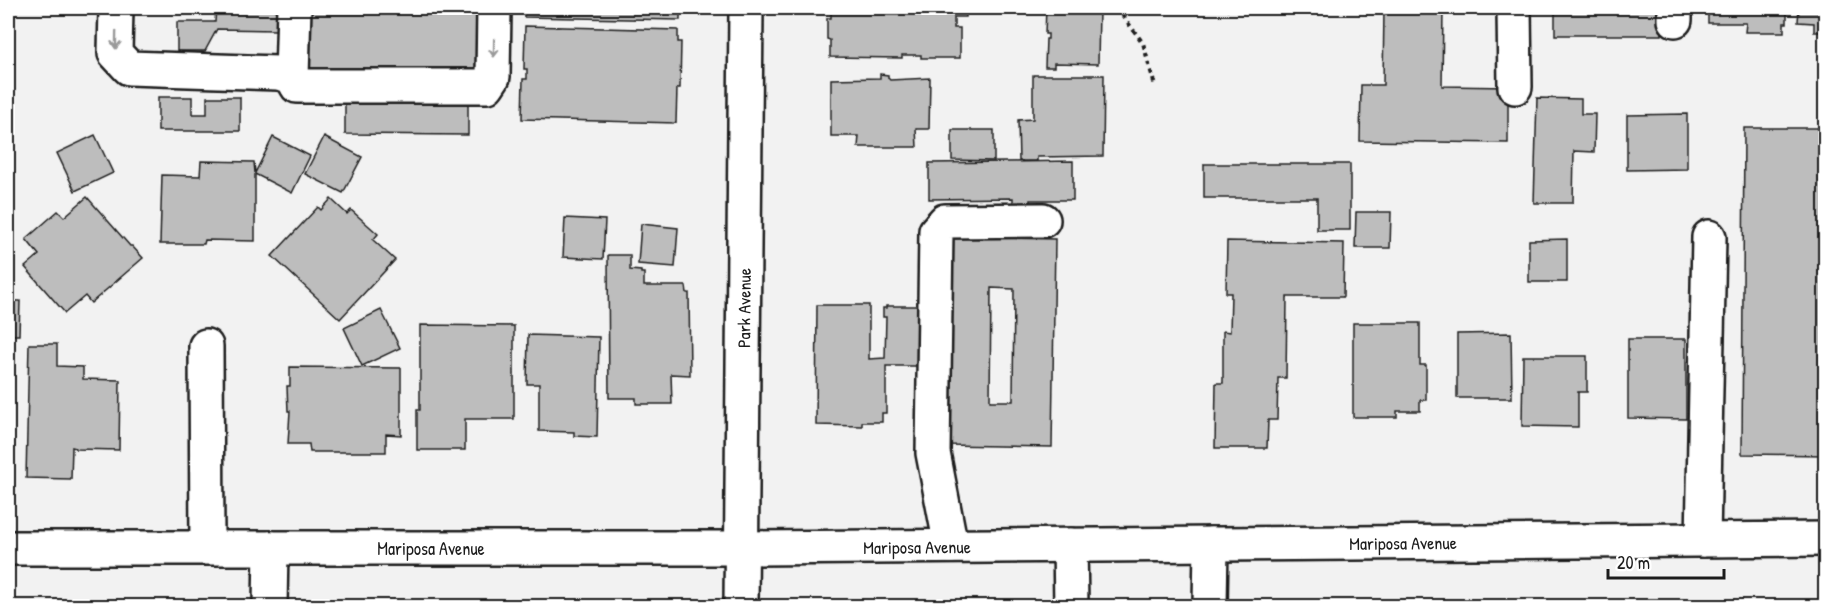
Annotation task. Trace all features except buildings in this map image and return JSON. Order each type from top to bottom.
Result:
[{"type":"street","points":[[116,8],[116,53],[129,68],[285,75],[297,86],[487,86],[494,77],[494,8]]},
{"type":"street","points":[[280,8],[285,75]]},
{"type":"street","points":[[285,75],[294,8]]},
{"type":"street","name":"Park Avenue","points":[[741,606],[746,8]]},
{"type":"street","points":[[1514,8],[1515,87]]},
{"type":"street","points":[[951,546],[933,453],[936,231],[945,221],[1043,220]]},
{"type":"street","points":[[1703,540],[1709,237]]},
{"type":"street","points":[[206,346],[207,548]]},
{"type":"street","name":"Mariposa Avenue","points":[[8,548],[741,548],[1826,539]]},
{"type":"street","points":[[1070,544],[1071,606]]},
{"type":"street","points":[[1210,606],[1211,544]]},
{"type":"street","points":[[270,606],[271,548]]},
{"type":"path","points":[[1117,8],[1143,43],[1155,86]]}]
